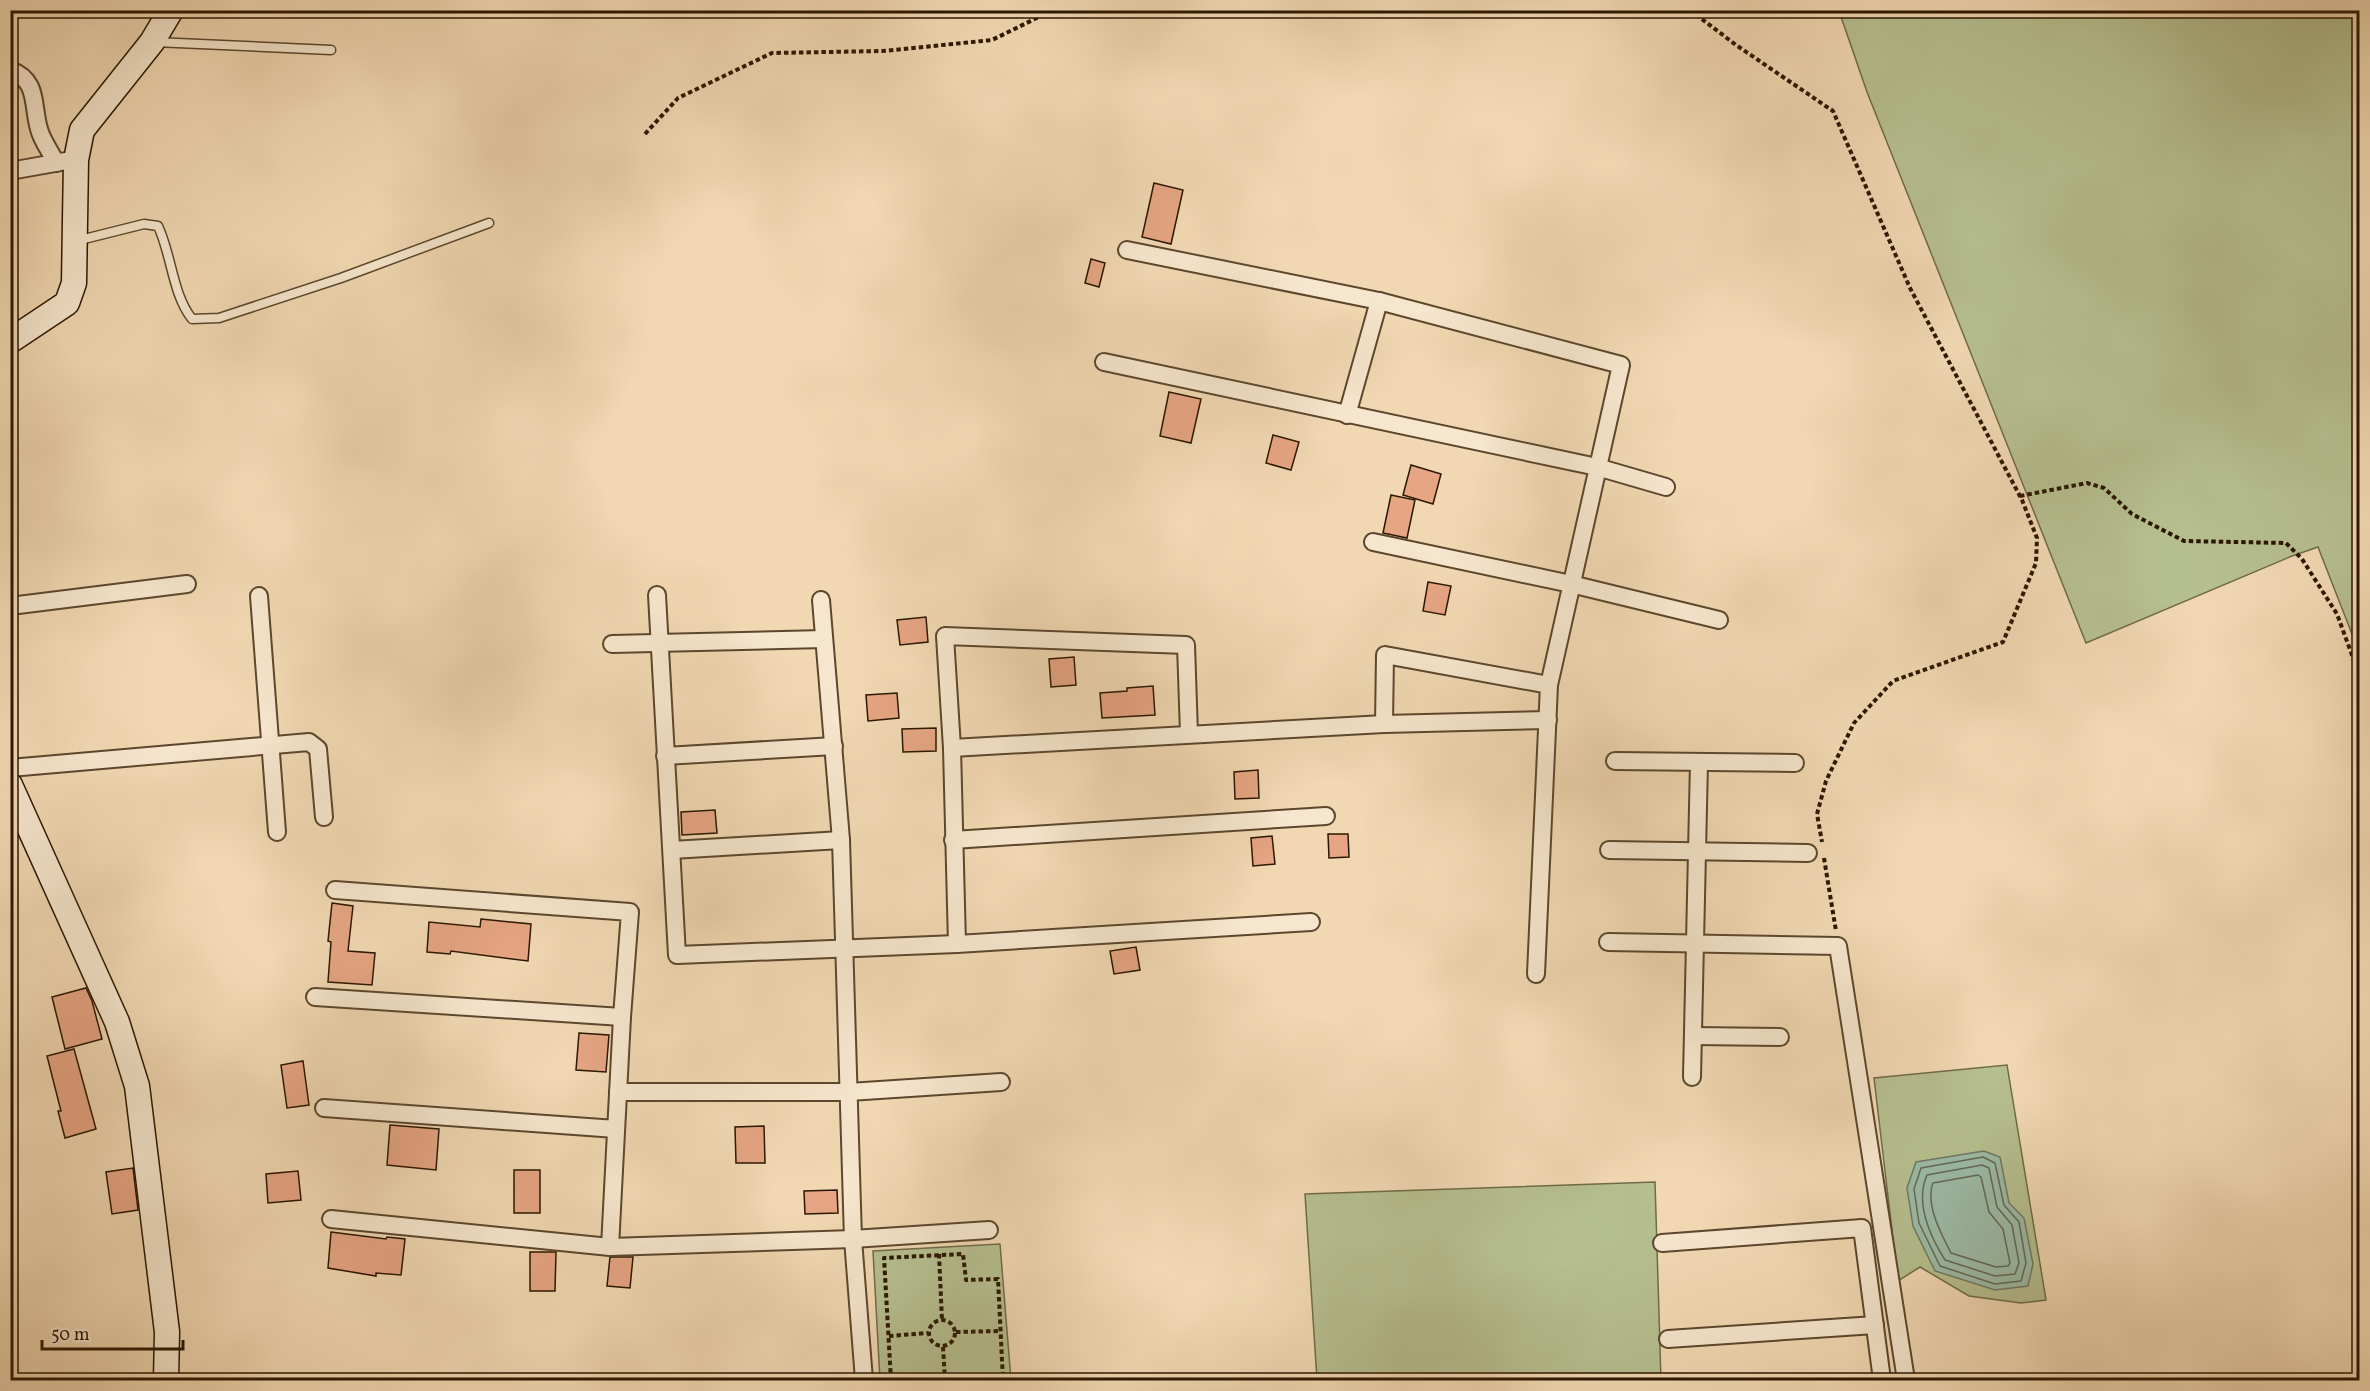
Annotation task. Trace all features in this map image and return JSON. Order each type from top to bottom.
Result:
[{"type":"main road","points":[[10,341],[67,303],[74,283],[76,241],[66,161],[82,130],[152,42],[171,10]]},
{"type":"main road","points":[[10,785],[117,1022],[136,1086],[167,1332],[165,1380]]},
{"type":"street","points":[[10,70],[21,74],[34,95],[39,130],[66,161]]},
{"type":"street","points":[[10,171],[66,161]]},
{"type":"street","points":[[1127,250],[1379,301],[1621,365],[1549,685],[1536,974]]},
{"type":"street","points":[[1347,415],[1379,301]]},
{"type":"street","points":[[1104,362],[1597,467],[1666,487]]},
{"type":"street","points":[[1373,542],[1570,584],[1719,620]]},
{"type":"street","points":[[10,606],[187,584]]},
{"type":"street","points":[[657,595],[664,756],[672,850],[677,954],[957,944],[1311,922]]},
{"type":"street","points":[[259,596],[277,832]]},
{"type":"street","points":[[821,600],[841,840],[853,1239],[864,1380]]},
{"type":"street","points":[[957,944],[952,748],[945,636],[1186,645],[1189,734]]},
{"type":"street","points":[[612,644],[824,639]]},
{"type":"street","points":[[1384,724],[1385,655],[1549,685]]},
{"type":"street","points":[[952,748],[1384,724],[1548,720]]},
{"type":"street","points":[[10,768],[309,742],[318,749],[324,817]]},
{"type":"street","points":[[664,756],[834,746]]},
{"type":"street","points":[[1615,761],[1795,763]]},
{"type":"street","points":[[1692,1077],[1699,762]]},
{"type":"street","points":[[953,840],[1326,816]]},
{"type":"street","points":[[672,850],[841,840]]},
{"type":"street","points":[[1609,849],[1808,853]]},
{"type":"street","points":[[335,890],[630,912],[610,1246]]},
{"type":"street","points":[[1608,942],[1838,946],[1906,1380]]},
{"type":"street","points":[[315,997],[622,1017]]},
{"type":"street","points":[[1693,1036],[1780,1037]]},
{"type":"street","points":[[618,1092],[849,1092],[1001,1082]]},
{"type":"street","points":[[324,1108],[616,1130]]},
{"type":"street","points":[[331,1219],[610,1246],[853,1239],[989,1230]]},
{"type":"street","points":[[1662,1243],[1862,1228],[1882,1380]]},
{"type":"street","points":[[1668,1339],[1875,1325]]},
{"type":"lane","points":[[152,42],[331,50]]},
{"type":"lane","points":[[76,241],[144,224],[158,226],[166,242],[183,307],[192,319],[205,320],[219,318],[341,279],[489,223]]},
{"type":"path","points":[[645,134],[678,98],[772,53],[883,51],[992,40],[1053,10]]},
{"type":"path","points":[[1690,10],[1736,45],[1833,111],[1910,288],[2020,496],[2037,538],[2036,563],[2003,642],[1893,681],[1854,723],[1826,781],[1817,814],[1838,946]]},
{"type":"path","points":[[2020,496],[2087,483],[2104,488],[2132,514],[2184,541],[2286,543],[2302,559],[2337,614],[2360,677]]},
{"type":"path","points":[[939,1254],[942,1320]]},
{"type":"path","points":[[891,1380],[884,1258],[963,1254],[966,1280],[998,1280],[1003,1380]]},
{"type":"path","points":[[942,1320],[952,1324],[956,1332],[954,1340],[943,1347],[931,1341],[928,1333],[932,1325],[942,1320]]},
{"type":"path","points":[[956,1332],[1000,1331]]},
{"type":"path","points":[[889,1336],[928,1333]]},
{"type":"path","points":[[943,1347],[945,1380]]},
{"type":"shaded area","points":[[1839,11],[2359,11],[2359,652],[2318,547],[2086,643],[1867,92]]},
{"type":"shaded area","points":[[2007,1065],[2046,1300],[2021,1303],[1969,1296],[1920,1267],[1898,1281],[1874,1078]]},
{"type":"shaded area","points":[[1655,1182],[1661,1380],[1317,1380],[1305,1194]]},
{"type":"shaded area","points":[[1000,1244],[1011,1380],[880,1380],[873,1251]]},
{"type":"water","points":[[1984,1151],[2000,1157],[2009,1203],[2024,1218],[2033,1264],[2028,1286],[1995,1290],[1935,1271],[1913,1226],[1907,1188],[1916,1162]]},
{"type":"building","points":[[1154,183],[1183,190],[1171,244],[1142,237]]},
{"type":"building","points":[[1091,259],[1105,263],[1099,287],[1085,283]]},
{"type":"building","points":[[1169,392],[1201,399],[1191,443],[1160,436]]},
{"type":"building","points":[[1273,435],[1299,442],[1291,470],[1266,463]]},
{"type":"building","points":[[1411,465],[1441,474],[1433,504],[1403,495]]},
{"type":"building","points":[[1391,495],[1415,500],[1407,538],[1383,533]]},
{"type":"building","points":[[1428,582],[1451,586],[1445,615],[1423,611]]},
{"type":"building","points":[[926,617],[928,642],[900,645],[897,620]]},
{"type":"building","points":[[1074,657],[1076,685],[1051,687],[1049,659]]},
{"type":"building","points":[[1153,686],[1155,715],[1102,718],[1100,693]]},
{"type":"building","points":[[897,693],[899,718],[868,721],[866,695]]},
{"type":"building","points":[[936,728],[936,751],[903,752],[902,729]]},
{"type":"building","points":[[1258,770],[1259,798],[1235,799],[1234,772]]},
{"type":"building","points":[[715,810],[717,833],[682,835],[681,812]]},
{"type":"building","points":[[1328,834],[1348,834],[1349,857],[1329,858]]},
{"type":"building","points":[[1272,836],[1275,864],[1253,866],[1251,838]]},
{"type":"building","points":[[332,903],[353,906],[348,951],[375,953],[372,985],[328,982],[331,942],[328,941]]},
{"type":"building","points":[[481,919],[531,924],[528,961],[451,951],[450,954],[427,952],[429,922],[480,927]]},
{"type":"building","points":[[1136,947],[1140,970],[1114,974],[1110,951]]},
{"type":"building","points":[[86,988],[92,1001],[102,1039],[65,1049],[52,997]]},
{"type":"building","points":[[579,1033],[609,1035],[606,1072],[576,1070]]},
{"type":"building","points":[[74,1049],[96,1129],[65,1138],[58,1111],[61,1111],[47,1056]]},
{"type":"building","points":[[303,1061],[309,1105],[287,1108],[281,1065]]},
{"type":"building","points":[[390,1125],[439,1129],[436,1170],[387,1165]]},
{"type":"building","points":[[764,1126],[765,1163],[736,1163],[735,1127]]},
{"type":"building","points":[[133,1168],[138,1210],[112,1214],[106,1172]]},
{"type":"building","points":[[514,1170],[540,1170],[540,1213],[514,1213]]},
{"type":"building","points":[[298,1171],[301,1200],[268,1203],[266,1174]]},
{"type":"building","points":[[837,1190],[838,1213],[805,1214],[804,1191]]},
{"type":"building","points":[[331,1232],[405,1239],[401,1275],[376,1273],[376,1276],[328,1268]]},
{"type":"building","points":[[530,1252],[556,1252],[555,1291],[530,1291]]},
{"type":"building","points":[[610,1257],[633,1257],[630,1288],[607,1286]]}]
